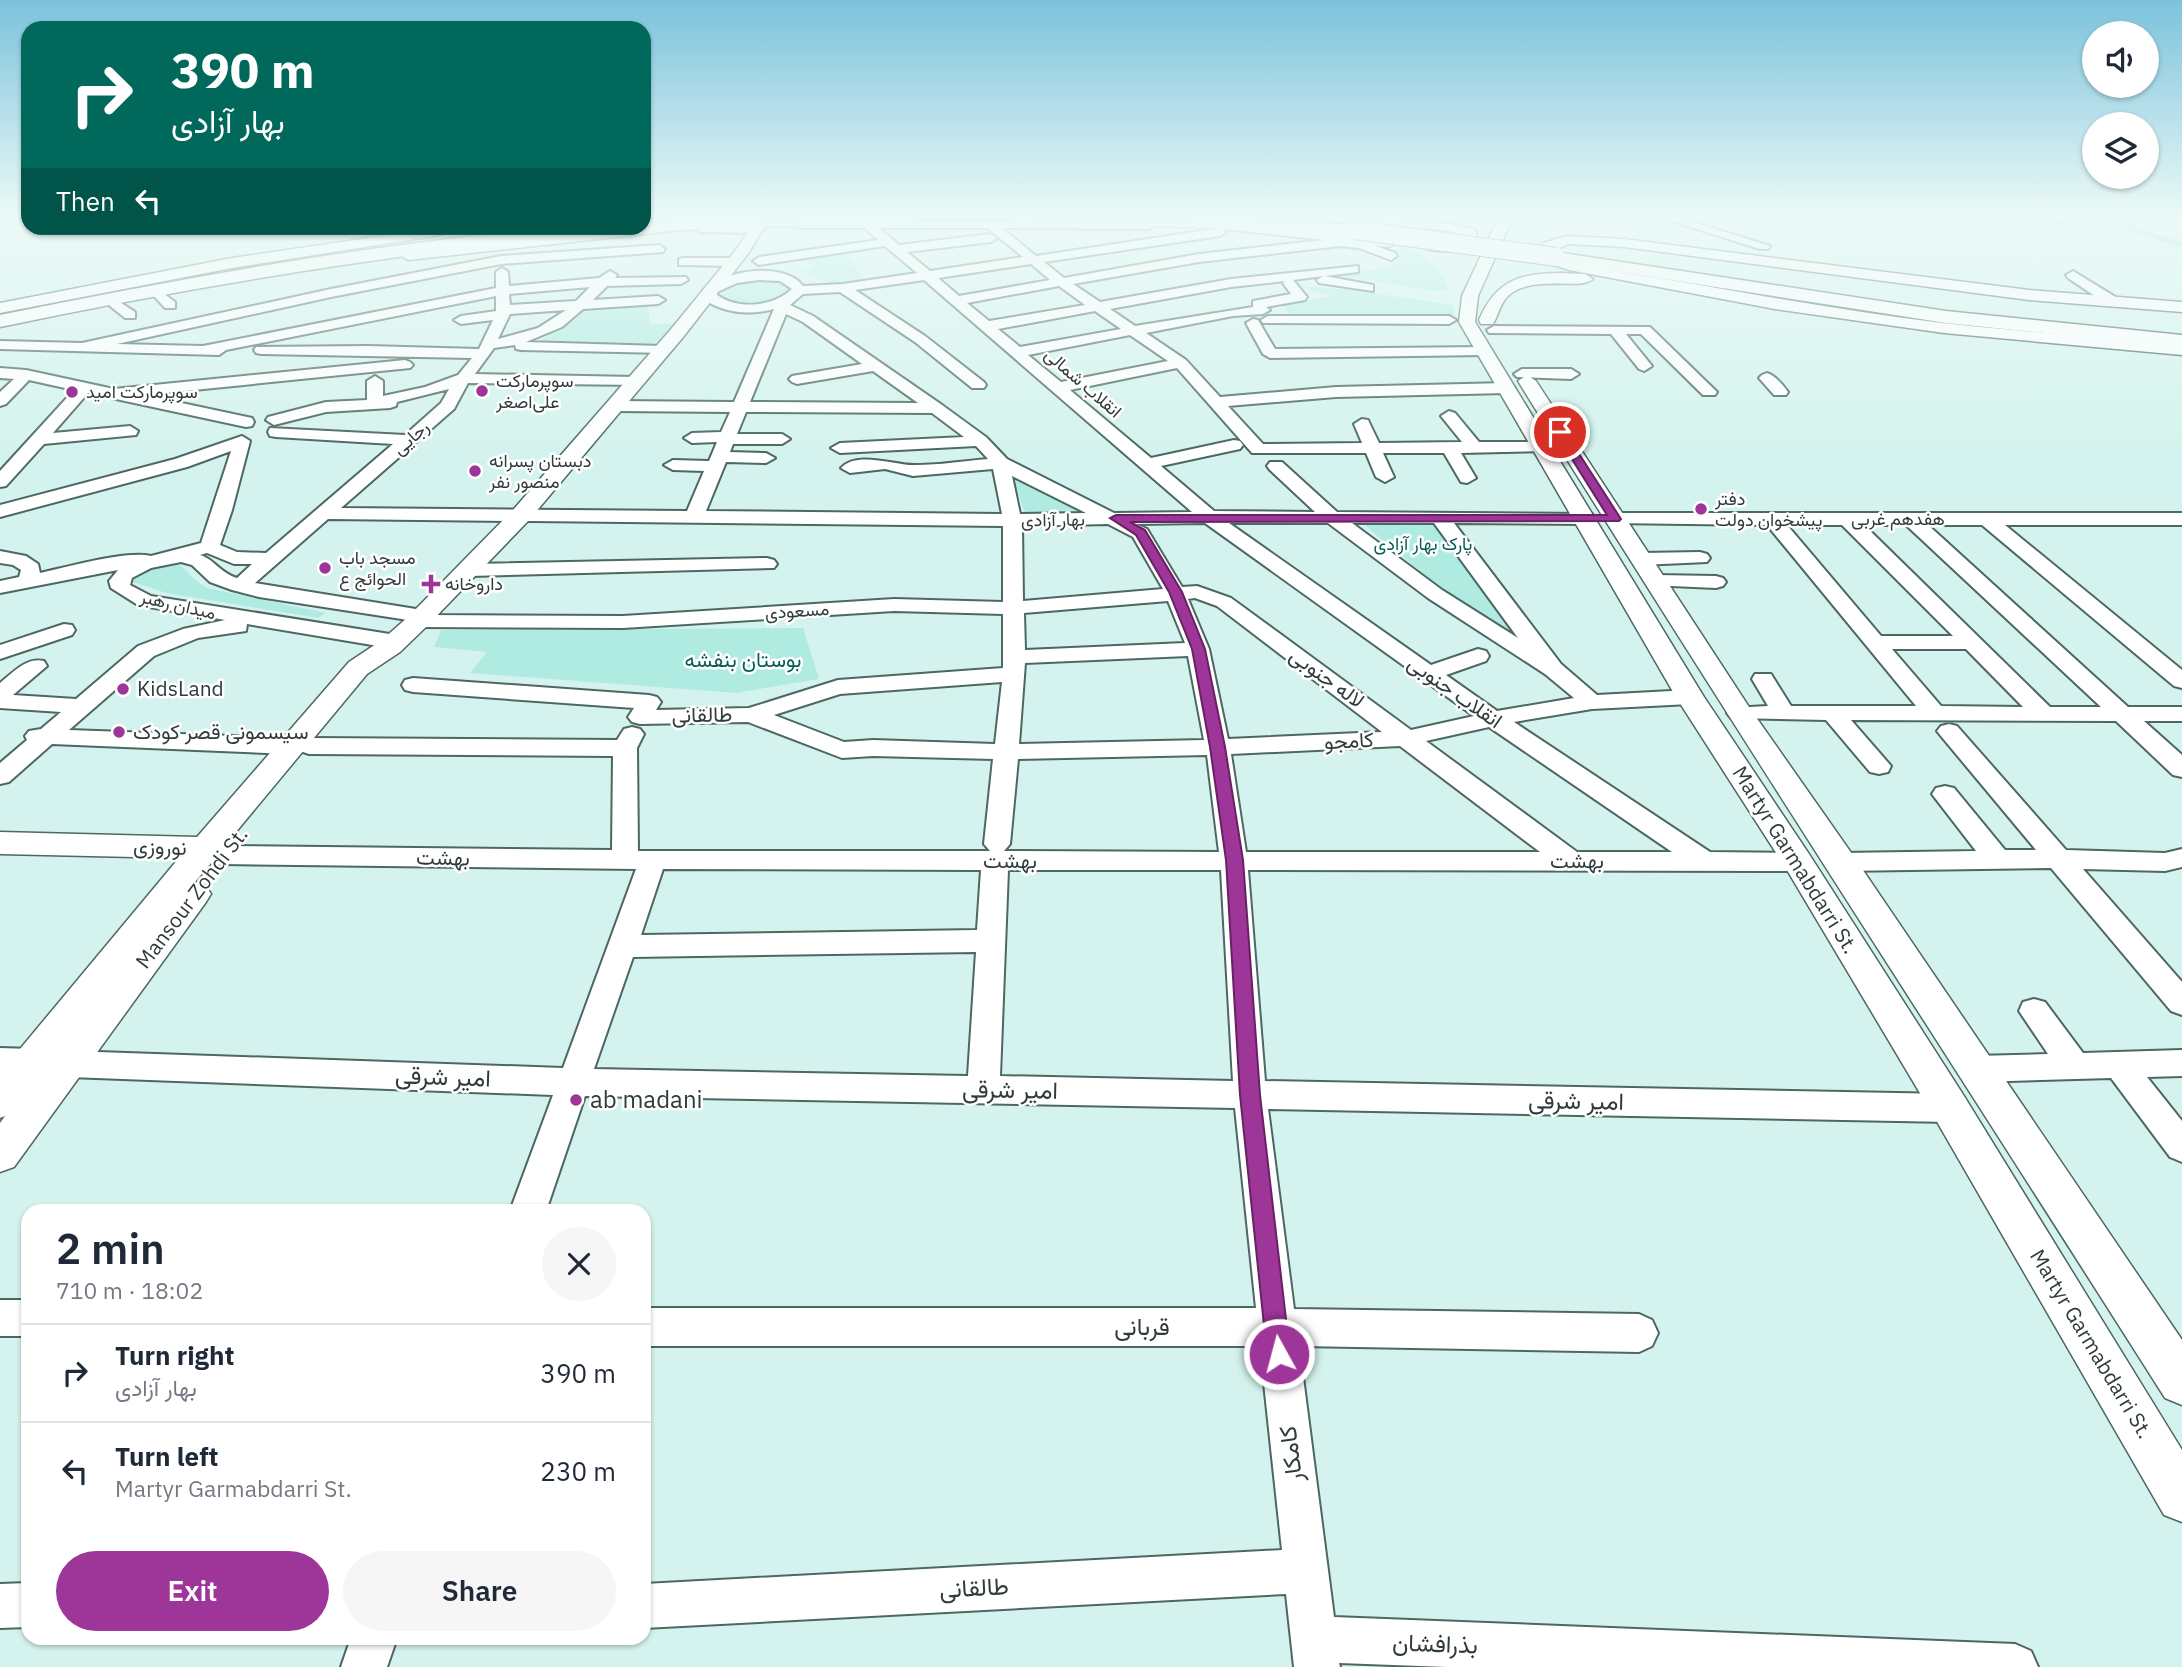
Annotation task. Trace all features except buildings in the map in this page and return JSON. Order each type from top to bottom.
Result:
[{"type":"highway","points":[[0,321],[110,295]]},
{"type":"highway","points":[[0,314],[121,295]]},
{"type":"highway","points":[[1797,295],[1891,312],[2182,341]]},
{"type":"highway","points":[[1956,295],[2182,318]]},
{"type":"main road","points":[[0,308],[68,295]]},
{"type":"main road","points":[[0,327],[115,303],[185,295]]},
{"type":"main road","name":"Mansour Zohdi St.","points":[[0,1101],[16,1062],[207,855],[300,746],[393,644],[521,515],[707,295]]},
{"type":"main road","name":"Martyr Garmabdarri St.","points":[[1463,295],[1467,307],[1467,322],[1543,447],[1600,519],[1648,570],[1739,713],[1841,862],[2182,1381]]},
{"type":"main road","points":[[1467,307],[1472,295]]},
{"type":"main road","points":[[1490,325],[1489,301],[1492,295]]},
{"type":"main road","points":[[1490,325],[1496,299],[1501,295]]},
{"type":"main road","points":[[1708,295],[1969,330],[2182,350]]},
{"type":"main road","points":[[1727,295],[1795,307]]},
{"type":"main road","points":[[2027,295],[2182,307]]},
{"type":"main road","name":"Martyr Garmabdarri St.","points":[[1490,325],[1515,363],[1600,519],[1690,698],[1798,862],[1950,1108],[2182,1497]]},
{"type":"main road","name":"نوروزی","points":[[0,843],[207,855]]},
{"type":"main road","name":"Mansour Zohdi St.","points":[[0,1154],[69,1065],[207,855]]},
{"type":"main road","name":"نوروزی","points":[[0,857],[207,855]]},
{"type":"main road","points":[[1798,862],[1841,862]]},
{"type":"main road","points":[[16,1062],[69,1065]]},
{"type":"street","points":[[336,295],[344,306]]},
{"type":"street","points":[[201,351],[382,295]]},
{"type":"street","points":[[78,348],[344,306],[393,312],[480,295]]},
{"type":"street","name":"رجایی","points":[[239,586],[448,406],[463,378],[483,354],[503,312],[504,295]]},
{"type":"street","points":[[145,398],[483,354],[552,328],[591,295]]},
{"type":"street","points":[[711,295],[713,300],[727,306],[751,307],[810,295]]},
{"type":"street","points":[[694,517],[790,295]]},
{"type":"street","points":[[853,295],[936,351],[978,385]]},
{"type":"street","name":"انقلاب شمالی","points":[[952,295],[1209,517]]},
{"type":"street","points":[[958,300],[988,295]]},
{"type":"street","points":[[1080,295],[1181,363],[1218,402],[1241,442]]},
{"type":"street","points":[[988,326],[1096,306],[1133,295]]},
{"type":"street","points":[[1240,295],[1260,314],[1270,354],[1312,354],[1360,360],[1485,351]]},
{"type":"street","points":[[1215,317],[1234,323],[1300,297],[1299,295]]},
{"type":"street","points":[[2102,295],[2112,302]]},
{"type":"street","points":[[1213,296],[1234,312]]},
{"type":"street","points":[[789,299],[808,319],[980,441],[1001,463],[1116,518]]},
{"type":"street","points":[[461,320],[503,312],[658,300]]},
{"type":"street","points":[[115,303],[130,315]]},
{"type":"street","points":[[393,312],[408,326]]},
{"type":"street","points":[[1018,352],[1071,347],[1099,336],[1234,312],[1449,320]]},
{"type":"street","points":[[1490,325],[1645,330],[1709,392]]},
{"type":"street","points":[[1615,330],[1644,366]]},
{"type":"street","points":[[1099,336],[1113,346]]},
{"type":"street","points":[[0,345],[201,351],[368,350],[483,354],[662,350]]},
{"type":"street","points":[[1312,354],[1336,392]]},
{"type":"street","points":[[1059,387],[1181,363]]},
{"type":"street","points":[[1515,363],[1571,374]]},
{"type":"street","points":[[797,379],[875,366]]},
{"type":"street","points":[[0,373],[26,374],[246,422],[409,440]]},
{"type":"street","points":[[0,401],[26,374]]},
{"type":"street","points":[[0,511],[121,480],[242,442],[326,407],[375,402],[429,391],[463,378],[635,382]]},
{"type":"street","points":[[1767,378],[1780,392]]},
{"type":"street","points":[[375,402],[376,381]]},
{"type":"street","points":[[0,482],[85,387]]},
{"type":"street","points":[[1218,402],[1336,392],[1507,388]]},
{"type":"street","points":[[1304,394],[1311,412]]},
{"type":"street","points":[[38,439],[131,430],[145,398]]},
{"type":"street","points":[[375,402],[448,406]]},
{"type":"street","points":[[614,406],[936,408]]},
{"type":"street","points":[[841,408],[853,423]]},
{"type":"street","points":[[871,408],[886,430]]},
{"type":"street","points":[[1449,416],[1475,448]]},
{"type":"street","points":[[242,442],[229,440],[225,435],[231,428],[246,422]]},
{"type":"street","points":[[1362,424],[1385,477]]},
{"type":"street","points":[[1322,426],[1329,449]]},
{"type":"street","points":[[673,464],[724,446],[774,448],[724,446],[697,433]]},
{"type":"street","points":[[840,448],[980,441]]},
{"type":"street","points":[[209,547],[223,510],[242,442]]},
{"type":"street","points":[[1148,464],[1241,442],[1258,449],[1543,447]]},
{"type":"street","points":[[1450,448],[1467,478]]},
{"type":"street","points":[[121,480],[131,455]]},
{"type":"street","points":[[850,468],[885,464],[913,471],[1001,463]]},
{"type":"street","points":[[983,1090],[996,852],[1013,666],[1012,520],[1001,463]]},
{"type":"street","points":[[1276,466],[1334,518],[1435,594],[1553,669],[1592,702]]},
{"type":"street","points":[[323,513],[521,515]]},
{"type":"street","name":"بهار آزادی","points":[[521,515],[1012,520],[1209,517],[1600,519]]},
{"type":"street","name":"انقلاب جنوبی","points":[[1209,517],[1493,719],[1705,862]]},
{"type":"street","name":"کامکار","points":[[1116,518],[1140,533],[1175,592],[1198,649],[1218,747],[1234,860],[1250,1095],[1275,1326],[1316,1653]]},
{"type":"street","points":[[1440,518],[1553,669]]},
{"type":"street","name":"هفدهم غربی","points":[[1600,519],[2182,519]]},
{"type":"street","points":[[1772,519],[1941,722],[2182,1003]]},
{"type":"street","points":[[1847,519],[2044,714]]},
{"type":"street","points":[[1911,519],[2182,769]]},
{"type":"street","points":[[1987,519],[2182,681]]},
{"type":"street","points":[[0,587],[209,547],[234,558],[269,559]]},
{"type":"street","points":[[0,557],[19,560],[31,568],[29,580]]},
{"type":"street","name":"میدان رهبر","points":[[393,644],[326,630],[145,601],[121,588],[119,580],[125,574],[164,557],[190,557],[199,561],[217,578],[239,586],[420,619]]},
{"type":"street","points":[[1648,570],[1700,558]]},
{"type":"street","points":[[469,570],[767,564]]},
{"type":"street","points":[[1648,570],[1716,582]]},
{"type":"street","points":[[0,600],[87,586],[121,588]]},
{"type":"street","name":"مسعودی","points":[[420,619],[623,622],[894,606],[1011,608],[1175,592]]},
{"type":"street","name":"لاله جنوبی","points":[[1175,592],[1197,592],[1224,603],[1408,738],[1570,862]]},
{"type":"street","points":[[0,776],[35,736],[156,627],[159,618],[145,601]]},
{"type":"street","points":[[0,701],[70,705],[145,651],[174,638],[228,627],[326,630],[351,626],[363,614],[358,608]]},
{"type":"street","points":[[0,652],[65,629]]},
{"type":"street","points":[[1876,642],[1972,643]]},
{"type":"street","name":"طالقانی","points":[[640,717],[751,715],[838,687],[1013,666],[1198,649]]},
{"type":"street","points":[[1429,673],[1478,656]]},
{"type":"street","points":[[0,694],[36,666]]},
{"type":"street","points":[[1763,679],[1784,713]]},
{"type":"street","name":"طالقانی","points":[[413,685],[649,702],[640,717]]},
{"type":"street","name":"کامجو","points":[[751,715],[842,750],[873,748],[1005,751],[1218,747],[1408,738],[1493,719],[1592,702],[1690,698]]},
{"type":"street","points":[[1739,713],[1832,713],[1941,722],[2044,714],[2182,714]]},
{"type":"street","points":[[1832,713],[1879,766]]},
{"type":"street","points":[[530,1204],[622,946],[639,860],[625,748],[640,717]]},
{"type":"street","points":[[0,756],[35,736],[300,746],[625,748]]},
{"type":"street","points":[[1939,796],[1990,860]]},
{"type":"street","name":"بهشت","points":[[207,855],[639,860],[996,852],[1234,860],[1798,862]]},
{"type":"street","points":[[1841,862],[2058,859],[2176,866]]},
{"type":"street","points":[[622,946],[992,941]]},
{"type":"street","points":[[2034,1011],[2075,1066]]},
{"type":"street","points":[[1975,1069],[2182,1063]]},
{"type":"street","name":"امیر شرقی","points":[[69,1065],[574,1082],[1950,1108]]},
{"type":"street","points":[[2119,1065],[2182,1147]]},
{"type":"street","points":[[0,1318],[21,1318]]},
{"type":"street","name":"قربانی","points":[[651,1327],[1275,1326],[1639,1333]]},
{"type":"street","name":"طالقانی","points":[[651,1606],[1304,1570]]},
{"type":"street","points":[[0,1606],[21,1605]]},
{"type":"street","points":[[364,1667],[372,1645]]},
{"type":"street","name":"بذرافشان","points":[[1316,1653],[2015,1667]]},
{"type":"green space","points":[[720,295],[786,295],[756,304],[736,303]]},
{"type":"green space","points":[[1326,295],[1384,295],[1453,305],[1454,315],[1291,317],[1284,306],[1330,296]]},
{"type":"green space","points":[[648,302],[650,325],[676,323],[653,346],[540,341],[588,307]]},
{"type":"green space","points":[[1010,473],[1088,513],[1026,515]]},
{"type":"green space","name":"پارک بهار آزادی","points":[[1361,522],[1434,522],[1525,638],[1461,605]]},
{"type":"green space","points":[[175,563],[208,588],[326,613],[318,618],[166,593],[133,582],[133,577],[144,568]]},
{"type":"green space","name":"بوستان بنفشه","points":[[803,628],[819,679],[736,693],[470,673],[487,652],[434,647],[441,630]]},
{"type":"place","name":"سوپرمارکت علی‌اصغر","points":[[482,391]]},
{"type":"place","name":"سوپرمارکت امید","points":[[72,392]]},
{"type":"place","name":"دبستان پسرانه منصور نفر","points":[[475,471]]},
{"type":"place","name":"دفتر پیشخوان دولت","points":[[1701,509]]},
{"type":"place","name":"مسجد باب الحوائج ع","points":[[325,568]]},
{"type":"place","name":"داروخانه","points":[[431,584]]},
{"type":"place","name":"KidsLand","points":[[123,689]]},
{"type":"place","name":"سیسمونی قصر کودک","points":[[119,732]]},
{"type":"place","name":"ab madani","points":[[576,1100]]},
{"type":"route","points":[[1279,1354],[1250,1095],[1234,860],[1218,747],[1198,649],[1175,592],[1140,533],[1116,518],[1615,519],[1560,432]]}]
